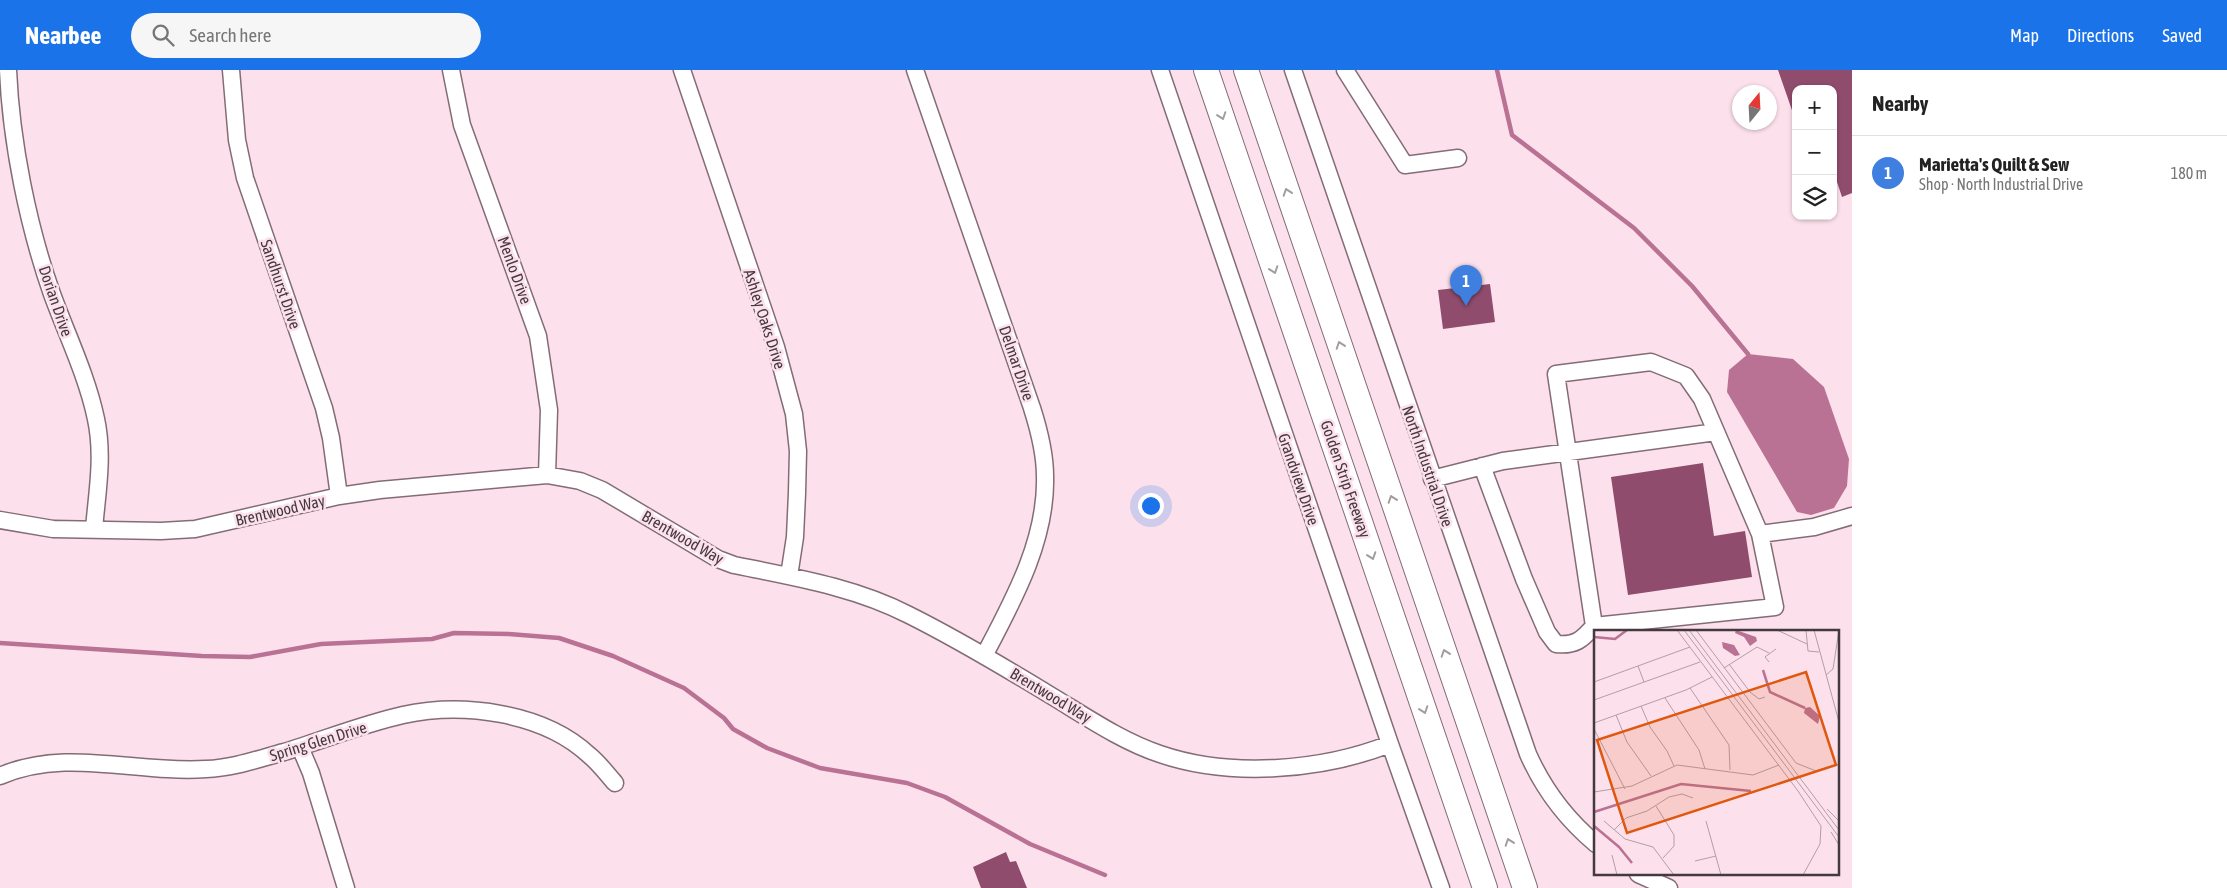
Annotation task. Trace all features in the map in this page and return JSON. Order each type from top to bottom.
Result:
[{"type":"highway","name":"Golden Strip Freeway","points":[[1206,70],[1485,888]]},
{"type":"highway","points":[[1246,70],[1525,888]]},
{"type":"street","name":"Dorian Drive","points":[[8,70],[13,116],[29,215],[43,265],[96,419],[100,460],[94,529]]},
{"type":"street","name":"Sandhurst Drive","points":[[231,70],[241,159],[324,408],[331,438],[338,496]]},
{"type":"street","name":"Menlo Drive","points":[[451,70],[462,125],[538,336],[549,410],[547,476]]},
{"type":"street","name":"Ashley Oaks Drive","points":[[682,70],[776,347],[794,414],[798,451],[797,493],[795,537],[789,576]]},
{"type":"street","name":"Delmar Drive","points":[[916,70],[1032,408],[1044,454],[1045,495],[1035,544],[1021,582],[984,656]]},
{"type":"street","name":"Grandview Drive","points":[[1160,70],[1441,888]]},
{"type":"street","name":"North Industrial Drive","points":[[1293,70],[1528,754],[1548,792],[1569,819],[1594,842]]},
{"type":"street","points":[[1346,70],[1406,164],[1458,158]]},
{"type":"street","points":[[1482,466],[1524,579],[1547,632],[1556,644],[1571,646],[1583,640],[1594,626],[1775,608],[1760,534],[1702,399],[1686,376],[1651,362],[1556,374],[1594,626]]},
{"type":"street","points":[[1432,479],[1482,466],[1716,432]]},
{"type":"street","name":"Brentwood Way","points":[[0,520],[53,529],[161,531],[195,529],[338,496],[380,490],[547,476],[580,481],[602,490],[718,559],[734,565],[846,590],[877,600],[908,614],[1117,734],[1158,753],[1188,762],[1211,766],[1284,768],[1364,755],[1390,744]]},
{"type":"street","points":[[1760,534],[1814,527],[1852,516]]},
{"type":"street","name":"Spring Glen Drive","points":[[0,776],[30,766],[73,762],[176,770],[219,768],[300,747],[411,714],[460,709],[513,717],[559,734],[589,754],[615,783]]},
{"type":"street","points":[[300,747],[311,773],[346,888]]},
{"type":"street","points":[[1638,880],[1669,888]]},
{"type":"shaded area","points":[[1748,354],[1793,359],[1824,387],[1849,459],[1847,486],[1834,508],[1811,515],[1797,512],[1727,392],[1729,370]]},
{"type":"building","points":[[1778,70],[1852,70],[1852,193],[1842,197],[1837,182],[1837,85],[1792,85],[1792,110]]},
{"type":"building","points":[[1490,284],[1495,322],[1443,329],[1438,290]]},
{"type":"building","points":[[1703,463],[1714,536],[1745,531],[1752,577],[1628,595],[1611,477]]},
{"type":"building","points":[[1006,852],[1010,862],[1016,861],[1027,888],[981,888],[973,867]]},
{"type":"waterway","points":[[1497,70],[1512,135],[1634,228],[1692,286],[1748,354]]},
{"type":"waterway","points":[[0,643],[202,656],[250,657],[321,644],[432,639],[454,633],[509,634],[559,638],[613,656],[684,688],[724,718],[733,729],[767,748],[820,768],[907,783],[945,797],[1030,844],[1105,875]]},
{"type":"place","name":"Marietta's Quilt & Sew","points":[[1466,306]]}]
